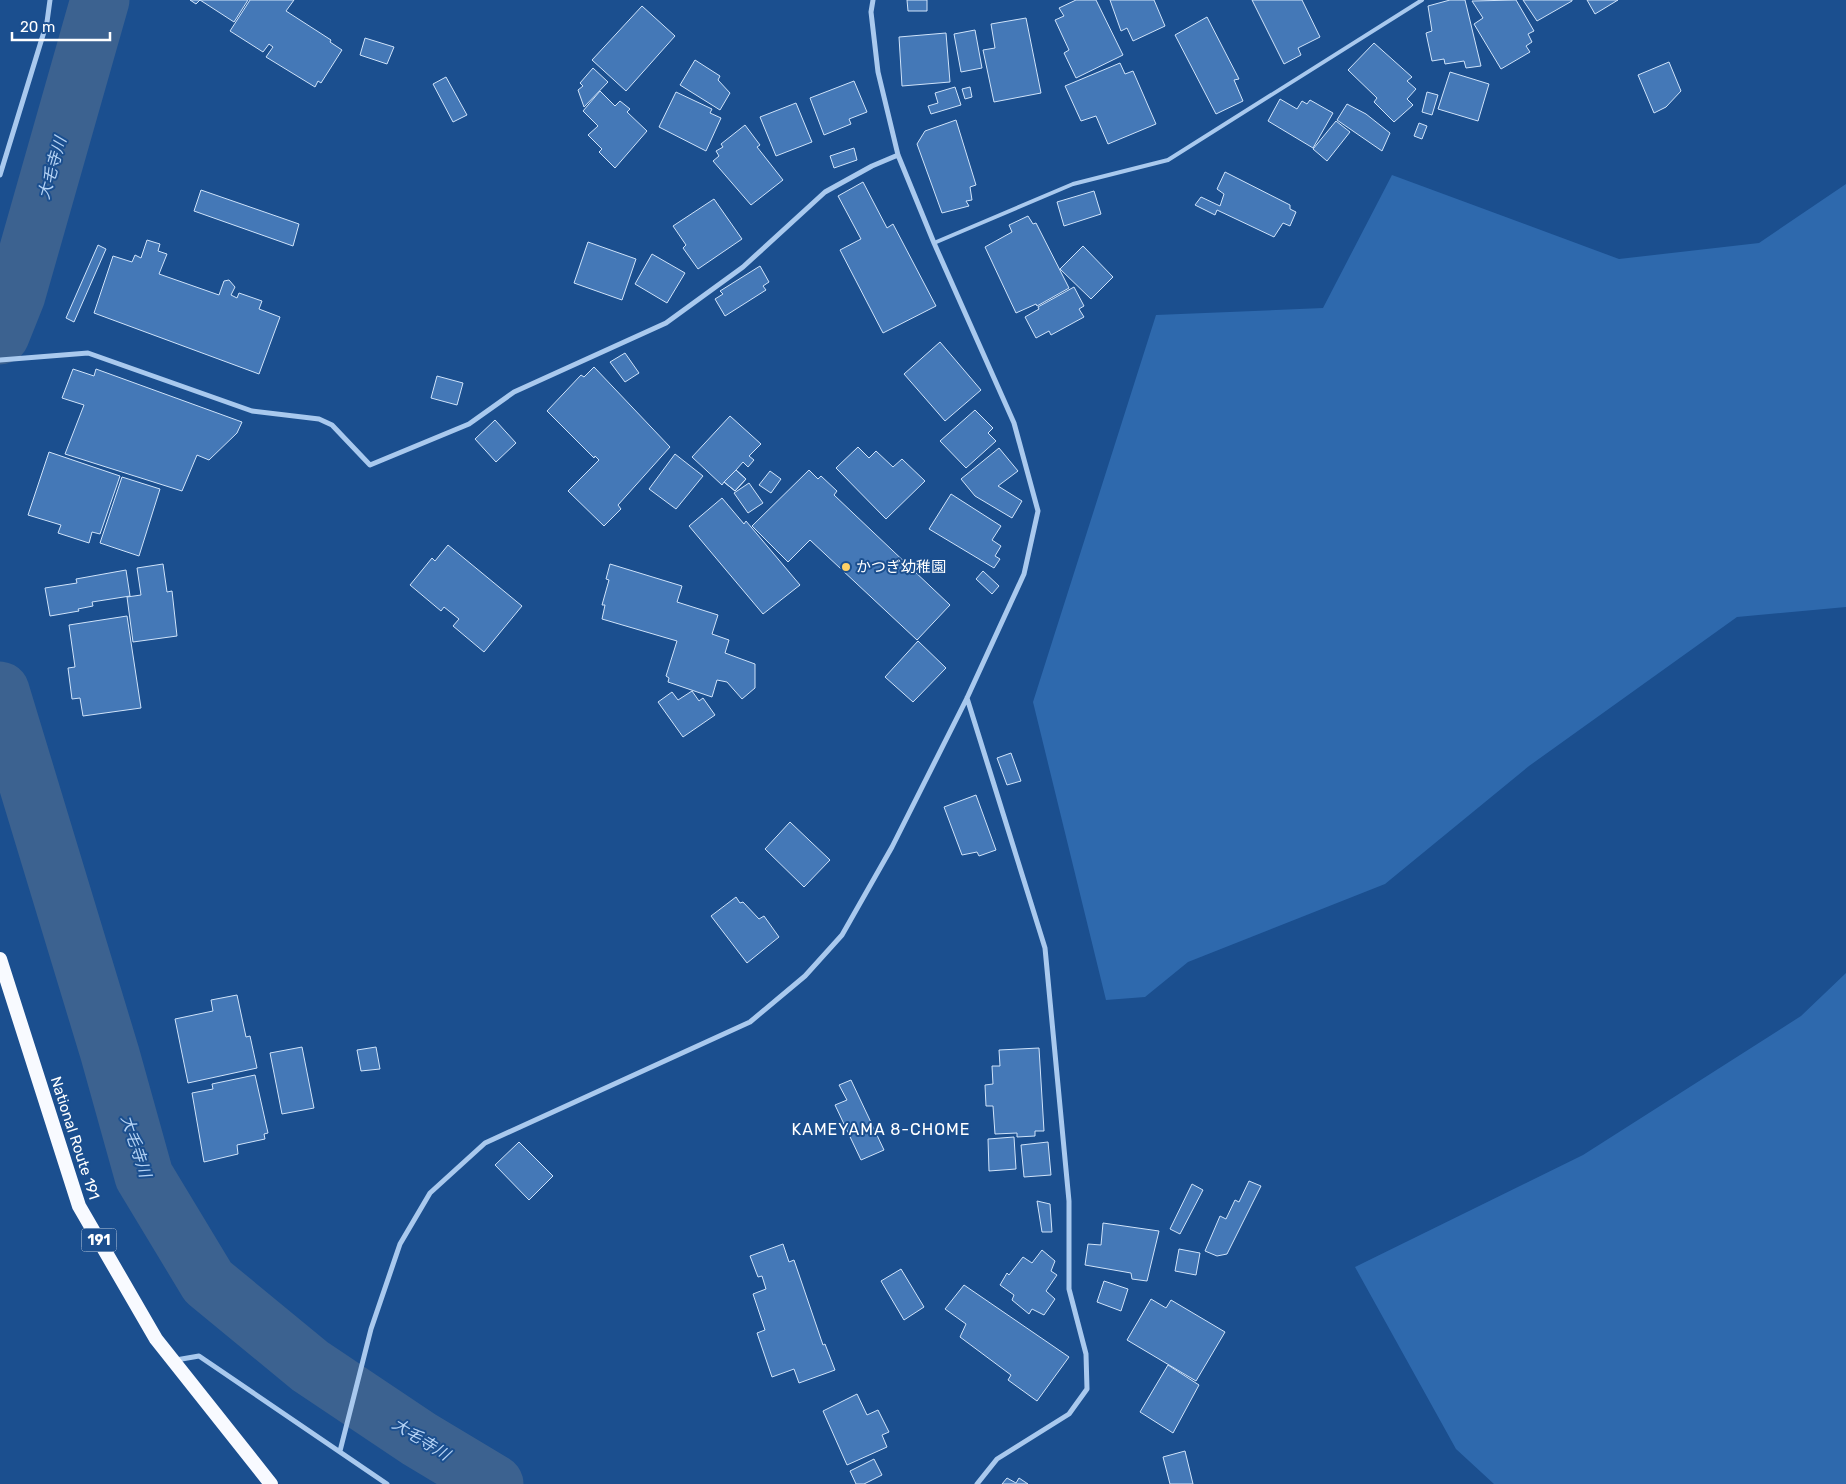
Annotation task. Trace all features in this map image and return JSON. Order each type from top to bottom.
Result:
[{"type":"highway","name":"National Route 191","points":[[0,959],[79,1206],[156,1338],[271,1484]]},
{"type":"street","points":[[0,175],[47,22],[50,0]]},
{"type":"street","points":[[340,1451],[377,1312],[405,1235],[430,1193],[485,1143],[750,1022],[811,969],[842,935],[892,847],[967,698],[1024,574],[1038,511],[1014,423],[934,243],[898,155],[878,72],[871,12],[873,0]]},
{"type":"street","points":[[0,360],[31,360],[88,353],[252,411],[318,418],[332,425],[370,465],[469,424],[514,392],[666,324],[743,267],[826,192],[872,166],[898,155]]},
{"type":"street","points":[[967,698],[1045,948],[1069,1201],[1070,1289],[1086,1354],[1087,1389],[1069,1414],[997,1459],[977,1484]]},
{"type":"street","points":[[173,1360],[199,1356],[387,1484]]},
{"type":"lane","points":[[934,243],[1073,184],[1168,160],[1422,0]]},
{"type":"shaded area","points":[[1392,175],[1619,259],[1759,243],[1846,184],[1846,607],[1737,617],[1529,766],[1385,884],[1188,962],[1145,997],[1106,1000],[1033,702],[1156,315],[1323,308]]},
{"type":"shaded area","points":[[1846,973],[1846,1484],[1494,1484],[1456,1449],[1355,1267],[1583,1155],[1801,1016]]},
{"type":"building","points":[[190,0],[200,0],[196,4]]},
{"type":"building","points":[[200,0],[248,0],[234,22]]},
{"type":"building","points":[[250,0],[294,0],[286,11],[331,40],[330,42],[342,50],[321,83],[318,81],[315,87],[266,57],[273,47],[269,44],[263,52],[230,31]]},
{"type":"building","points":[[907,0],[927,0],[927,11],[908,11]]},
{"type":"building","points":[[1076,0],[1096,0],[1123,55],[1076,78],[1064,53],[1069,50],[1055,20],[1064,16],[1059,8]]},
{"type":"building","points":[[1110,0],[1154,0],[1165,26],[1133,41],[1127,28],[1121,31]]},
{"type":"building","points":[[1252,0],[1302,0],[1320,37],[1298,48],[1301,55],[1284,64]]},
{"type":"building","points":[[1450,0],[1465,0],[1481,66],[1466,68],[1464,61],[1445,64],[1444,59],[1432,61],[1426,33],[1432,31],[1428,6]]},
{"type":"building","points":[[1516,0],[1534,31],[1528,34],[1532,42],[1526,46],[1530,52],[1501,69],[1474,24],[1483,18],[1472,1]]},
{"type":"building","points":[[1523,0],[1572,0],[1572,1],[1537,21]]},
{"type":"building","points":[[1587,0],[1618,0],[1595,14]]},
{"type":"building","points":[[642,6],[675,36],[626,91],[592,60]]},
{"type":"building","points":[[1207,17],[1239,79],[1234,80],[1243,101],[1216,114],[1175,35]]},
{"type":"building","points":[[1026,18],[1041,93],[994,102],[983,50],[995,48],[991,24]]},
{"type":"building","points":[[975,30],[982,68],[961,72],[954,34]]},
{"type":"building","points":[[946,33],[950,82],[902,86],[899,37]]},
{"type":"building","points":[[365,38],[394,47],[387,64],[360,55]]},
{"type":"building","points":[[1374,43],[1412,77],[1407,81],[1416,89],[1407,99],[1413,105],[1394,122],[1374,102],[1377,98],[1348,70]]},
{"type":"building","points":[[695,60],[720,76],[718,80],[730,93],[720,110],[680,85]]},
{"type":"building","points":[[1669,62],[1681,91],[1666,107],[1654,113],[1638,75]]},
{"type":"building","points":[[1120,63],[1125,74],[1133,71],[1156,124],[1108,144],[1096,116],[1081,121],[1065,86]]},
{"type":"building","points":[[593,68],[608,82],[584,107],[578,90],[583,86],[580,83]]},
{"type":"building","points":[[1450,72],[1489,84],[1478,121],[1438,109]]},
{"type":"building","points":[[446,77],[467,115],[453,122],[433,84]]},
{"type":"building","points":[[854,81],[867,112],[849,119],[851,124],[824,135],[810,98]]},
{"type":"building","points":[[955,87],[961,105],[931,114],[928,106],[938,103],[935,93]]},
{"type":"building","points":[[970,87],[972,97],[965,99],[962,89]]},
{"type":"building","points":[[600,91],[615,106],[620,101],[630,109],[627,112],[647,131],[615,168],[599,152],[602,149],[588,135],[598,126],[583,111]]},
{"type":"building","points":[[676,92],[712,109],[710,113],[721,118],[706,151],[659,127]]},
{"type":"building","points":[[1427,92],[1438,95],[1432,115],[1422,112]]},
{"type":"building","points":[[1280,99],[1297,109],[1302,101],[1307,104],[1310,100],[1333,113],[1313,148],[1268,121]]},
{"type":"building","points":[[796,103],[812,142],[776,156],[760,117]]},
{"type":"building","points":[[1347,104],[1366,114],[1390,133],[1382,151],[1337,120]]},
{"type":"building","points":[[956,120],[976,185],[970,187],[972,200],[966,201],[969,206],[942,213],[917,144],[925,131]]},
{"type":"building","points":[[1336,121],[1350,132],[1327,161],[1313,149]]},
{"type":"building","points":[[1419,123],[1427,126],[1422,139],[1414,136]]},
{"type":"building","points":[[745,125],[760,145],[757,147],[783,180],[751,205],[713,161],[719,156],[716,151],[723,147],[721,144]]},
{"type":"building","points":[[854,148],[857,160],[834,168],[830,156]]},
{"type":"building","points":[[1225,172],[1290,205],[1290,209],[1296,212],[1290,226],[1283,223],[1274,237],[1217,210],[1215,215],[1195,205],[1201,197],[1220,206],[1224,194],[1217,189]]},
{"type":"building","points":[[863,182],[887,228],[893,224],[936,306],[883,333],[840,250],[861,239],[838,196]]},
{"type":"building","points":[[201,190],[299,224],[293,246],[194,211]]},
{"type":"building","points":[[1094,191],[1101,214],[1064,226],[1057,202]]},
{"type":"building","points":[[714,199],[742,239],[698,269],[683,248],[686,245],[673,226]]},
{"type":"building","points":[[1028,216],[1033,224],[1036,223],[1069,288],[1037,306],[1036,304],[1016,313],[985,247],[1012,232],[1009,225]]},
{"type":"building","points":[[147,240],[160,244],[158,251],[167,254],[159,274],[219,295],[224,281],[229,280],[235,287],[231,295],[237,298],[239,293],[262,301],[259,309],[280,317],[259,374],[94,313],[113,256],[132,262],[135,255],[141,258]]},
{"type":"building","points":[[588,242],[636,259],[622,300],[574,283]]},
{"type":"building","points":[[98,245],[106,249],[74,322],[66,318]]},
{"type":"building","points":[[1083,246],[1113,277],[1091,299],[1060,269]]},
{"type":"building","points":[[652,254],[685,273],[667,303],[635,284]]},
{"type":"building","points":[[760,266],[769,282],[763,286],[766,290],[725,316],[715,299],[723,294],[720,291]]},
{"type":"building","points":[[1074,287],[1084,306],[1079,309],[1084,317],[1051,335],[1049,331],[1036,338],[1025,317],[1039,309],[1038,307]]},
{"type":"building","points":[[940,342],[981,390],[945,421],[904,374]]},
{"type":"building","points":[[625,353],[639,373],[625,382],[610,362]]},
{"type":"building","points":[[594,367],[670,447],[618,505],[621,509],[604,526],[568,491],[599,460],[595,456],[594,458],[547,411],[581,375],[584,377]]},
{"type":"building","points":[[73,369],[94,376],[96,369],[242,422],[237,433],[209,460],[197,455],[182,491],[65,454],[84,405],[62,398]]},
{"type":"building","points":[[437,376],[463,383],[457,405],[431,398]]},
{"type":"building","points":[[975,410],[993,428],[988,433],[996,441],[966,468],[940,441]]},
{"type":"building","points":[[730,416],[761,444],[749,456],[754,460],[748,467],[743,462],[736,470],[746,479],[735,491],[724,482],[722,485],[692,457]]},
{"type":"building","points":[[495,420],[516,443],[496,462],[475,439]]},
{"type":"building","points":[[858,447],[869,458],[876,451],[893,467],[902,459],[925,481],[886,519],[836,468]]},
{"type":"building","points":[[999,448],[1018,471],[998,486],[1022,501],[1012,518],[975,496],[961,479]]},
{"type":"building","points":[[49,452],[120,476],[100,534],[92,532],[89,543],[58,533],[61,525],[28,515]]},
{"type":"building","points":[[675,454],[703,476],[676,509],[649,489]]},
{"type":"building","points":[[736,470],[746,479],[735,491],[724,482]]},
{"type":"building","points":[[809,470],[818,479],[821,476],[837,491],[834,495],[950,605],[917,640],[810,540],[788,562],[752,526]]},
{"type":"building","points":[[770,471],[781,479],[771,493],[759,485]]},
{"type":"building","points":[[122,477],[160,489],[139,556],[100,543]]},
{"type":"building","points":[[749,483],[763,503],[748,513],[734,493]]},
{"type":"building","points":[[951,494],[1001,526],[992,540],[1001,546],[995,556],[1000,559],[994,568],[929,529]]},
{"type":"building","points":[[722,498],[744,524],[746,521],[800,585],[763,614],[689,526]]},
{"type":"building","points":[[448,545],[522,606],[484,652],[453,626],[459,619],[444,607],[441,611],[410,585],[432,558],[435,561]]},
{"type":"building","points":[[163,564],[167,592],[172,591],[177,636],[133,642],[127,597],[141,595],[137,568]]},
{"type":"building","points":[[610,564],[682,586],[677,602],[718,615],[712,634],[729,640],[725,653],[755,664],[755,688],[742,699],[727,682],[717,680],[712,697],[668,682],[669,678],[666,676],[677,641],[602,619],[605,605],[602,605],[609,580],[606,579]]},
{"type":"building","points":[[126,570],[130,596],[92,602],[93,606],[78,609],[79,611],[50,616],[45,588],[77,583],[76,579]]},
{"type":"building","points":[[983,571],[999,586],[992,594],[976,579]]},
{"type":"building","points":[[127,616],[141,708],[83,716],[80,698],[72,699],[68,668],[75,667],[69,625]]},
{"type":"building","points":[[918,641],[946,668],[913,702],[885,677]]},
{"type":"building","points":[[692,691],[699,701],[703,698],[715,715],[683,737],[658,702],[672,692],[678,700]]},
{"type":"building","points":[[1011,753],[1021,781],[1007,785],[997,758]]},
{"type":"building","points":[[976,795],[996,850],[979,856],[977,852],[962,855],[944,807]]},
{"type":"building","points":[[790,822],[830,860],[804,887],[765,849]]},
{"type":"building","points":[[736,897],[740,903],[743,902],[759,919],[764,916],[779,937],[747,963],[711,916]]},
{"type":"building","points":[[237,995],[246,1037],[250,1036],[257,1068],[188,1083],[175,1019],[213,1011],[211,1000]]},
{"type":"building","points":[[302,1047],[314,1108],[282,1114],[270,1053]]},
{"type":"building","points":[[376,1047],[380,1069],[361,1071],[357,1050]]},
{"type":"building","points":[[1039,1048],[1044,1131],[1035,1131],[1035,1136],[1017,1137],[1017,1133],[995,1134],[993,1106],[986,1106],[985,1085],[993,1084],[992,1066],[1000,1066],[999,1050]]},
{"type":"building","points":[[255,1075],[268,1133],[264,1134],[265,1139],[237,1145],[238,1154],[204,1162],[192,1093],[213,1089],[212,1084]]},
{"type":"building","points":[[851,1080],[884,1150],[861,1160],[835,1105],[847,1100],[839,1085]]},
{"type":"building","points":[[1014,1137],[1016,1169],[989,1171],[988,1139]]},
{"type":"building","points":[[519,1142],[553,1176],[529,1200],[495,1165]]},
{"type":"building","points":[[1048,1142],[1051,1175],[1024,1177],[1021,1145]]},
{"type":"building","points":[[1249,1181],[1261,1186],[1227,1254],[1217,1256],[1205,1251],[1220,1216],[1226,1219],[1235,1200],[1239,1202]]},
{"type":"building","points":[[1192,1184],[1203,1190],[1180,1234],[1170,1229]]},
{"type":"building","points":[[1037,1201],[1050,1204],[1052,1232],[1042,1232]]},
{"type":"building","points":[[1103,1223],[1159,1231],[1147,1281],[1132,1279],[1131,1273],[1085,1265],[1088,1244],[1101,1245]]},
{"type":"building","points":[[783,1244],[789,1262],[794,1260],[823,1345],[825,1344],[835,1370],[799,1383],[794,1369],[772,1377],[757,1333],[765,1330],[753,1294],[766,1289],[762,1276],[758,1277],[750,1256]]},
{"type":"building","points":[[1179,1249],[1200,1253],[1196,1275],[1175,1271]]},
{"type":"building","points":[[1042,1250],[1055,1261],[1051,1271],[1057,1275],[1046,1291],[1055,1299],[1044,1315],[1032,1309],[1029,1314],[1012,1300],[1014,1295],[1000,1285],[1007,1273],[1009,1275],[1023,1257],[1032,1263]]},
{"type":"building","points":[[901,1269],[924,1307],[904,1320],[881,1281]]},
{"type":"building","points":[[1104,1281],[1128,1289],[1121,1311],[1097,1302]]},
{"type":"building","points":[[964,1285],[1069,1357],[1037,1401],[1008,1380],[1011,1375],[960,1337],[966,1324],[945,1309]]},
{"type":"building","points":[[1151,1299],[1166,1308],[1171,1300],[1225,1332],[1196,1381],[1127,1340]]},
{"type":"building","points":[[1168,1365],[1199,1385],[1173,1433],[1140,1412]]},
{"type":"building","points":[[857,1394],[867,1415],[878,1410],[889,1432],[882,1435],[887,1447],[847,1465],[823,1411]]},
{"type":"building","points":[[1185,1451],[1193,1484],[1170,1484],[1163,1457]]},
{"type":"building","points":[[874,1459],[882,1475],[864,1484],[856,1484],[850,1471]]},
{"type":"building","points":[[1007,1478],[1016,1483],[1019,1478],[1028,1484],[1002,1484]]},
{"type":"waterway","name":"大毛寺川","points":[[0,335],[16,295],[100,0]]},
{"type":"waterway","name":"大毛寺川","points":[[0,691],[110,1054],[144,1176],[208,1282],[310,1366],[419,1439],[494,1484]]},
{"type":"place","name":"かつぎ幼稚園","points":[[846,567]]},
{"type":"district","name":"KAMEYAMA 8-CHOME","points":[[881,1129]]}]
